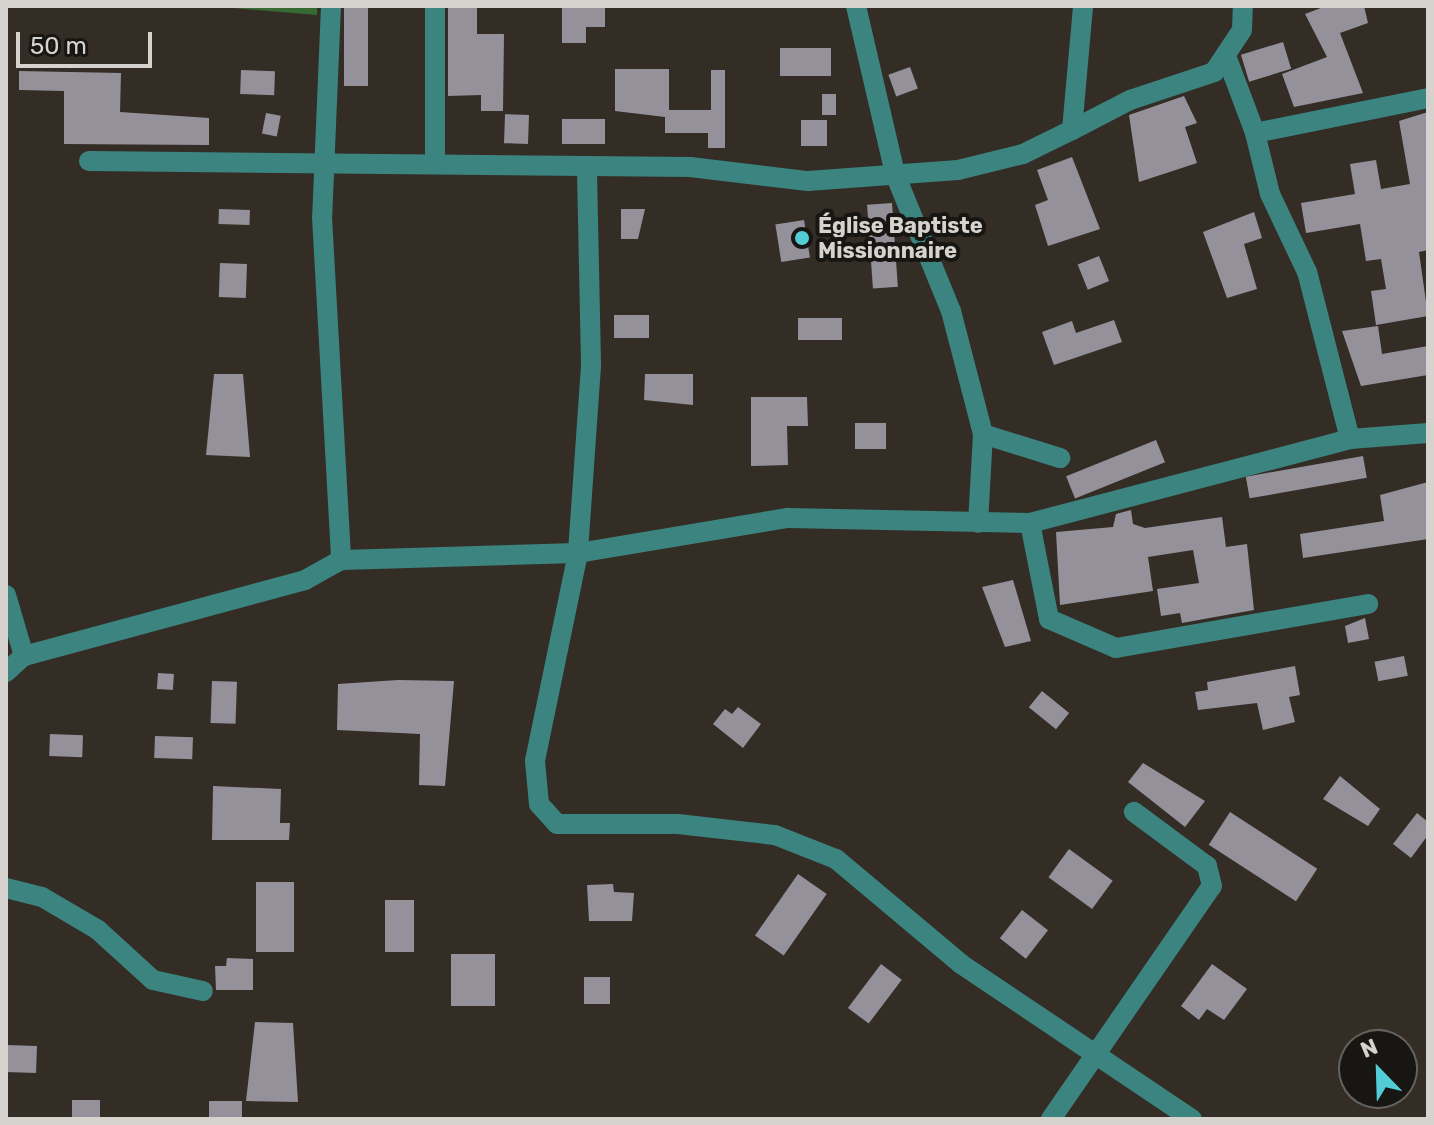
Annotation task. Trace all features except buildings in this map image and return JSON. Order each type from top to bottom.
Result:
[{"type":"street","points":[[331,6],[329,161],[322,217],[341,560]]},
{"type":"street","points":[[435,6],[435,164]]},
{"type":"street","points":[[856,6],[895,174],[951,311],[983,434],[978,523]]},
{"type":"street","points":[[1072,130],[1083,6]]},
{"type":"street","points":[[1243,6],[1228,61],[1255,133],[1270,194],[1307,272],[1350,439]]},
{"type":"street","points":[[89,161],[329,161],[587,172],[690,167],[808,181],[895,174],[989,164],[1228,61]]},
{"type":"street","points":[[1255,133],[1428,98]]},
{"type":"street","points":[[587,172],[591,366],[578,553],[535,761],[539,804],[557,824],[678,824],[775,835],[836,859],[961,964],[1192,1119]]},
{"type":"street","points":[[6,672],[24,656],[305,580],[341,560],[578,553],[788,518],[1030,523],[1350,439],[1428,433]]},
{"type":"street","points":[[983,434],[1060,458]]},
{"type":"street","points":[[1030,523],[1049,619],[1116,648],[1368,604]]},
{"type":"street","points":[[6,595],[24,656]]},
{"type":"street","points":[[1051,1119],[1212,886],[1207,866],[1134,812]]},
{"type":"street","points":[[6,888],[42,897],[98,930],[153,980],[203,991]]},
{"type":"green space","points":[[209,6],[317,6],[317,15]]},
{"type":"place","name":"Église Baptiste Missionnaire","points":[[802,238]]}]
